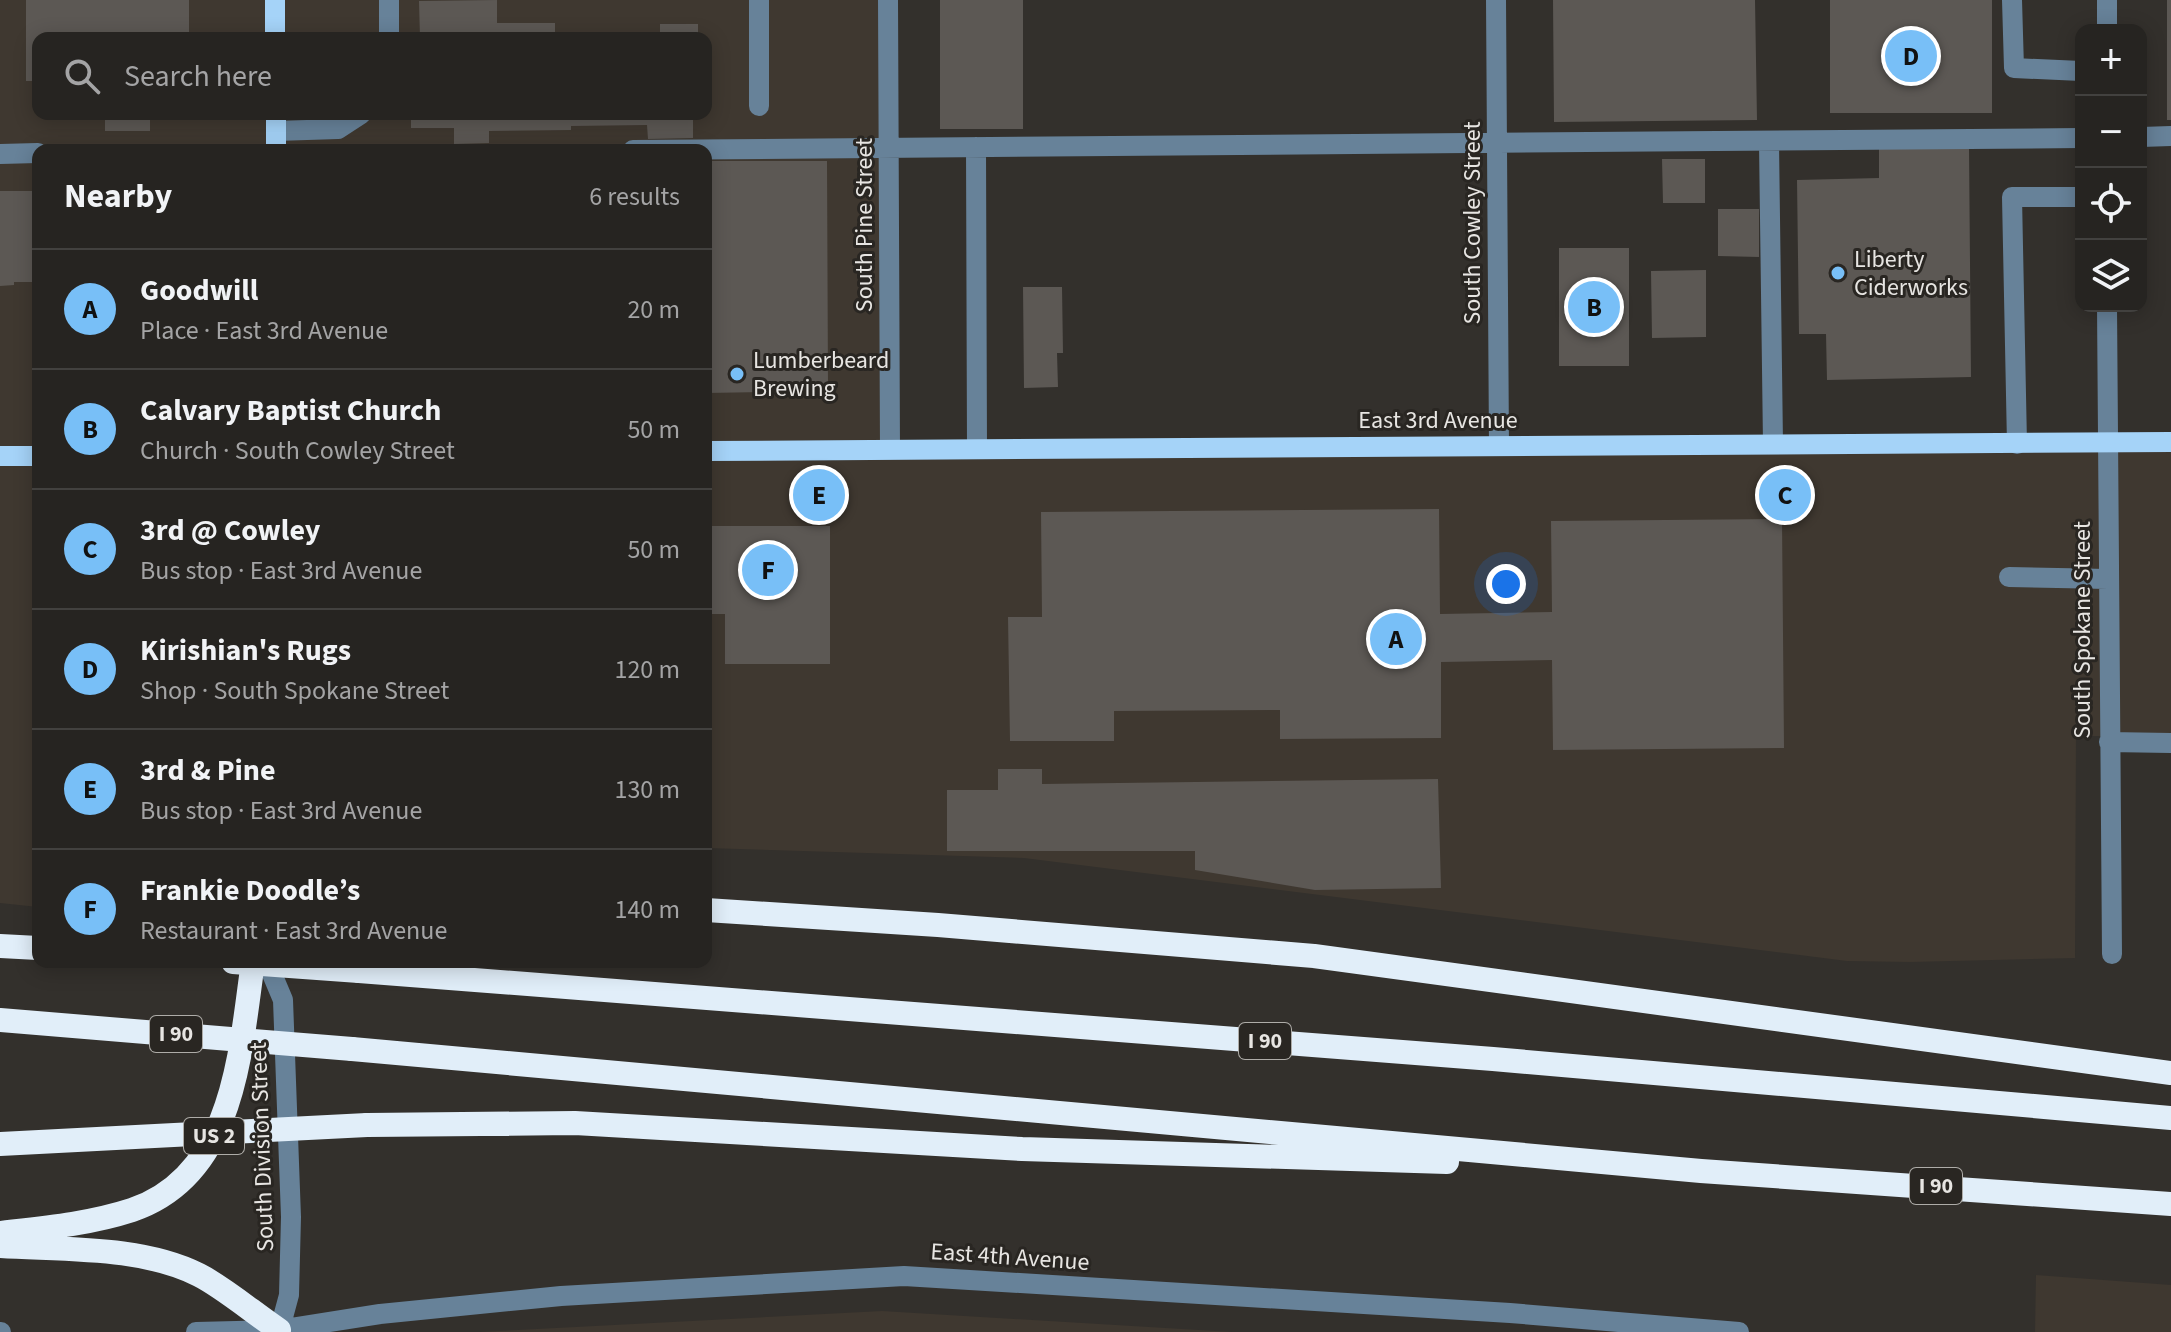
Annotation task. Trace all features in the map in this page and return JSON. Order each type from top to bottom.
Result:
[{"type":"highway","points":[[712,910],[938,925],[1314,956],[2171,1073]]},
{"type":"highway","points":[[0,946],[32,948]]},
{"type":"highway","name":"US 2","points":[[0,1233],[68,1226],[134,1209],[165,1193],[185,1177],[210,1144],[228,1108],[241,1052],[252,968]]},
{"type":"highway","name":"I 90","points":[[317,968],[1493,1059],[2171,1118]]},
{"type":"highway","name":"I 90","points":[[0,1020],[1701,1171],[2171,1204]]},
{"type":"highway","points":[[0,1144],[367,1125],[600,1124],[1022,1149],[1701,1171]]},
{"type":"highway","points":[[0,1246],[137,1256],[165,1262],[200,1275],[279,1331]]},
{"type":"main road","points":[[275,0],[275,32]]},
{"type":"main road","name":"East 3rd Avenue","points":[[712,451],[2171,442]]},
{"type":"main road","points":[[0,456],[32,456]]},
{"type":"street","points":[[389,0],[389,32]]},
{"type":"street","points":[[759,0],[759,106]]},
{"type":"street","name":"South Pine Street","points":[[888,0],[890,449]]},
{"type":"street","name":"South Cowley Street","points":[[1496,0],[1499,446]]},
{"type":"street","points":[[2012,0],[2014,68],[2075,71]]},
{"type":"street","points":[[2107,0],[2107,24]]},
{"type":"street","points":[[276,132],[338,129],[352,120]]},
{"type":"street","points":[[2147,137],[2171,136]]},
{"type":"street","points":[[712,149],[2075,138]]},
{"type":"street","points":[[1769,142],[1773,444]]},
{"type":"street","points":[[976,147],[977,449]]},
{"type":"street","points":[[0,154],[32,153]]},
{"type":"street","points":[[2017,444],[2012,197],[2075,197]]},
{"type":"street","name":"South Spokane Street","points":[[2107,312],[2112,954]]},
{"type":"street","points":[[2009,577],[2108,579]]},
{"type":"street","points":[[2109,742],[2171,743]]},
{"type":"street","name":"South Division Street","points":[[270,968],[283,1000],[291,1217],[289,1295],[279,1331]]},
{"type":"street","name":"East 4th Avenue","points":[[196,1332],[279,1331],[380,1314],[561,1296],[904,1276],[1509,1323],[1739,1332]]},
{"type":"shaded area","points":[[0,0],[888,0],[891,449],[2171,442],[2171,736],[2076,736],[2075,958],[1847,961],[1024,858],[712,848],[712,144],[32,144],[32,906],[0,903]]},
{"type":"shaded area","points":[[2036,1275],[2171,1285],[2171,1332],[2035,1332]]},
{"type":"shaded area","points":[[882,1311],[1232,1332],[480,1332]]},
{"type":"building","points":[[26,0],[189,0],[189,32],[32,32],[32,81],[26,81]]},
{"type":"building","points":[[497,0],[497,23],[555,23],[555,32],[420,32],[419,1]]},
{"type":"building","points":[[940,0],[1023,0],[1023,129],[940,129]]},
{"type":"building","points":[[1553,0],[1755,0],[1757,120],[1554,122]]},
{"type":"building","points":[[1830,0],[1992,0],[1992,113],[1830,113]]},
{"type":"building","points":[[2167,0],[2171,0],[2171,120],[2167,120]]},
{"type":"building","points":[[660,24],[698,24],[698,32],[660,32]]},
{"type":"building","points":[[105,120],[150,120],[150,131],[105,131]]},
{"type":"building","points":[[411,120],[693,120],[693,138],[648,139],[647,125],[571,126],[571,130],[489,131],[489,143],[454,144],[454,128],[411,128]]},
{"type":"building","points":[[1969,147],[1971,377],[1827,380],[1826,334],[1799,334],[1797,180],[1879,178],[1879,149]]},
{"type":"building","points":[[1662,159],[1705,159],[1705,203],[1663,203]]},
{"type":"building","points":[[712,161],[827,161],[828,385],[824,391],[712,393]]},
{"type":"building","points":[[0,191],[32,191],[32,282],[0,286]]},
{"type":"building","points":[[1718,209],[1759,209],[1759,257],[1718,256]]},
{"type":"building","points":[[1559,248],[1629,248],[1629,366],[1559,366]]},
{"type":"building","points":[[1706,270],[1706,337],[1652,338],[1651,271]]},
{"type":"building","points":[[1023,287],[1062,287],[1063,353],[1057,353],[1058,387],[1024,388]]},
{"type":"building","points":[[1439,509],[1440,614],[1552,612],[1551,521],[1782,519],[1784,748],[1553,750],[1552,660],[1441,662],[1441,738],[1280,739],[1280,710],[1114,711],[1114,741],[1010,741],[1008,617],[1042,617],[1041,512]]},
{"type":"building","points":[[712,526],[830,526],[830,664],[725,664],[725,614],[712,614]]},
{"type":"building","points":[[998,769],[1042,769],[1042,784],[1438,779],[1441,888],[1315,890],[1195,870],[1195,851],[947,851],[947,790],[998,790]]},
{"type":"place","name":"Kirishian's Rugs","points":[[1911,56]]},
{"type":"place","name":"Liberty Ciderworks","points":[[1838,273]]},
{"type":"place","name":"Calvary Baptist Church","points":[[1594,307]]},
{"type":"place","name":"Lumberbeard Brewing","points":[[737,374]]},
{"type":"place","name":"3rd & Pine","points":[[819,495]]},
{"type":"place","name":"3rd @ Cowley","points":[[1785,495]]},
{"type":"place","name":"Frankie Doodle’s","points":[[768,570]]},
{"type":"place","name":"Goodwill","points":[[1396,639]]}]
